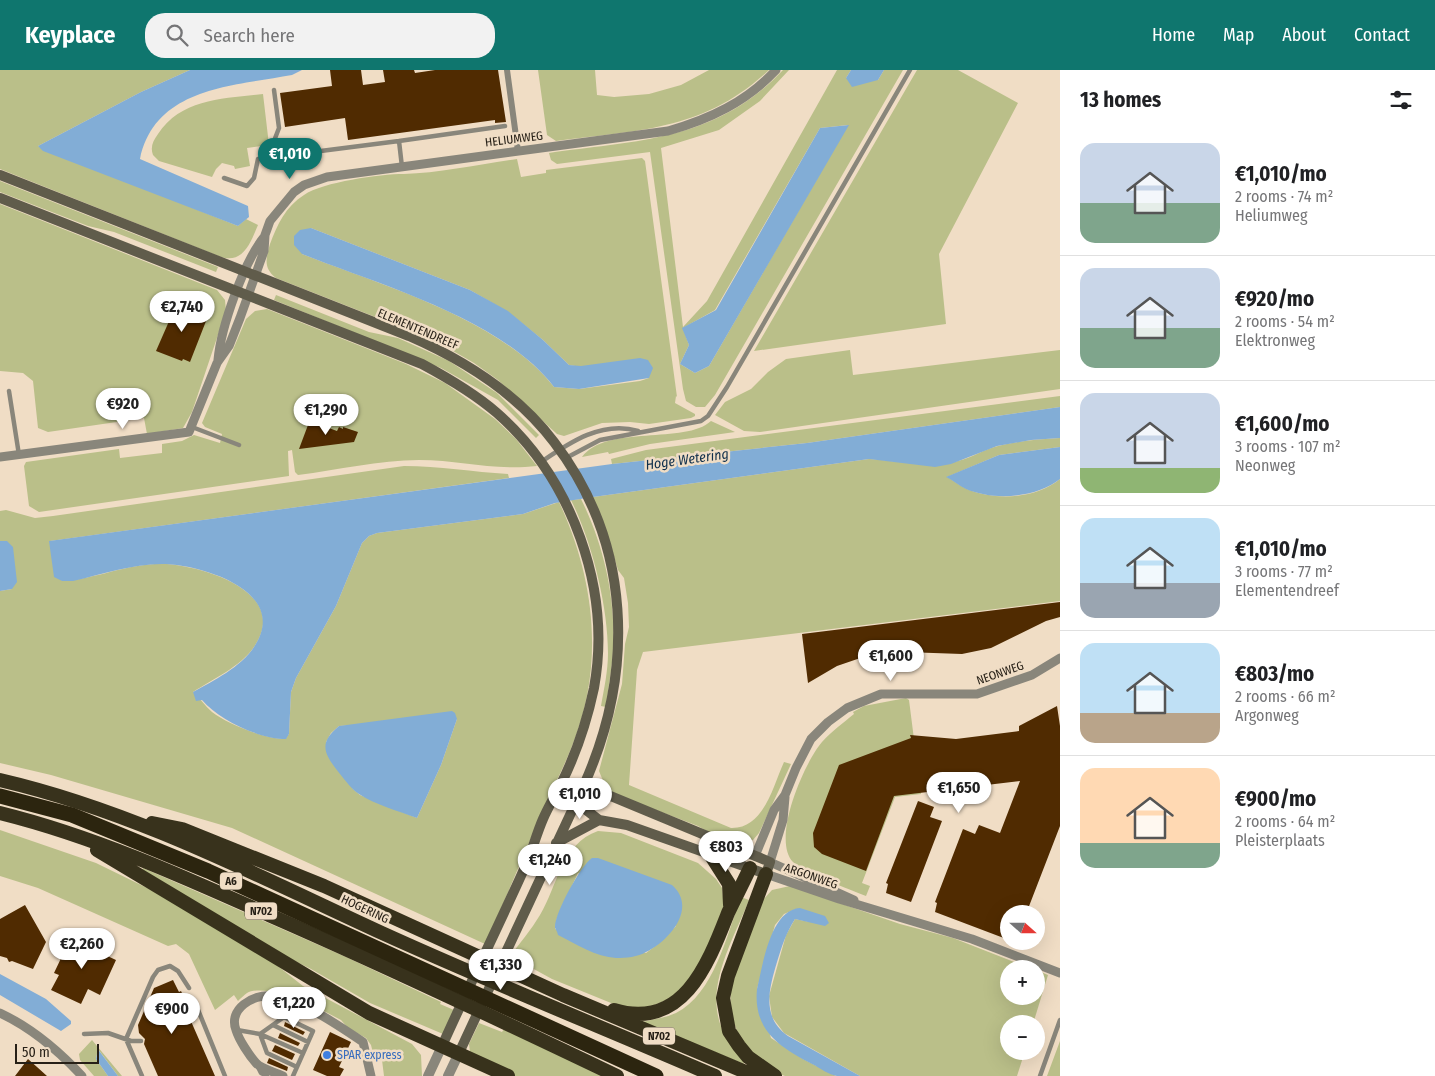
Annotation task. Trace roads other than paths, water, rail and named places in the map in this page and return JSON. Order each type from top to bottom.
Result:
[{"type":"highway","name":"HOGERING","points":[[0,780],[68,798],[199,849],[462,968],[715,1076]]},
{"type":"highway","name":"A6","points":[[0,796],[72,815],[141,842],[208,871],[497,1011],[656,1076]]},
{"type":"highway","name":"N702","points":[[0,813],[69,833],[237,900],[452,990]]},
{"type":"highway","name":"N702","points":[[117,816],[182,829],[239,850],[324,886],[514,974],[754,1076]]},
{"type":"highway","name":"N702","points":[[69,833],[369,1013],[508,1076]]},
{"type":"highway","name":"N702","points":[[710,854],[729,884],[731,897],[730,911]]},
{"type":"highway","name":"N702","points":[[563,995],[636,1015],[669,1005],[687,992],[700,977],[753,862]]},
{"type":"highway","points":[[768,868],[728,976],[723,998],[729,1031],[748,1057],[775,1076]]},
{"type":"highway","points":[[497,1011],[617,1076]]},
{"type":"main road","name":"ELEMENTENDREEF","points":[[0,175],[409,336],[458,359],[508,395],[530,415],[562,454],[590,504],[612,574],[619,635],[616,677],[609,720],[596,758],[584,785],[459,1053]]},
{"type":"main road","points":[[0,198],[422,364],[444,376],[497,413],[542,462],[568,507],[585,550],[592,576],[598,642],[595,679],[588,715],[562,783],[543,819],[526,865],[442,1046]]},
{"type":"main road","name":"ARGONWEG","points":[[562,783],[584,785],[768,868]]},
{"type":"main road","name":"ARGONWEG","points":[[562,783],[576,802],[599,820],[627,825],[710,854],[753,862]]},
{"type":"main road","points":[[556,844],[599,820]]},
{"type":"street","points":[[507,70],[518,151]]},
{"type":"street","name":"HELIUMWEG","points":[[217,363],[219,343],[256,246],[265,235],[277,210],[304,185],[327,178],[668,131],[695,123],[737,102],[776,70]]},
{"type":"street","name":"HELIUMWEG","points":[[217,363],[229,346],[264,251],[265,235]]},
{"type":"street","points":[[0,457],[189,432],[217,363]]},
{"type":"street","name":"NEONWEG","points":[[768,868],[783,820],[785,796],[796,768],[812,739],[828,722],[847,708],[881,694],[977,694],[1032,675],[1060,658]]},
{"type":"street","name":"NEONWEG","points":[[753,862],[774,810],[785,796]]},
{"type":"street","name":"ARGONWEG","points":[[768,868],[868,907],[972,939],[1060,972]]},
{"type":"street","points":[[283,1076],[256,1064],[236,1030],[237,1013],[244,1004],[255,997],[270,996],[291,1001],[363,1042],[371,1076]]},
{"type":"street","points":[[0,1013],[28,1028],[60,1052],[82,1076]]},
{"type":"street","points":[[428,1076],[442,1046]]},
{"type":"street","points":[[448,1076],[459,1053]]},
{"type":"lane","points":[[542,462],[600,440],[688,425],[701,421],[708,416],[727,387],[910,70]]},
{"type":"lane","points":[[274,90],[279,128],[273,148],[275,157]]},
{"type":"lane","points":[[224,178],[242,185],[249,185],[254,178],[258,159],[505,126]]},
{"type":"lane","points":[[399,141],[402,167]]},
{"type":"lane","points":[[10,391],[19,455]]},
{"type":"lane","points":[[192,427],[240,445]]},
{"type":"lane","points":[[562,454],[581,436],[597,431],[626,427],[639,432]]},
{"type":"lane","points":[[142,1076],[126,1040],[158,970],[167,966],[176,968],[189,988]]},
{"type":"lane","points":[[194,1000],[225,1076]]},
{"type":"lane","points":[[260,1034],[284,1018],[313,1031],[293,1076]]},
{"type":"lane","points":[[1040,1076],[1060,1020]]},
{"type":"lane","points":[[273,1025],[308,1042]]},
{"type":"lane","points":[[236,1030],[260,1034],[303,1053]]},
{"type":"lane","points":[[84,1034],[108,1032],[126,1040],[140,1040]]},
{"type":"lane","points":[[260,1034],[266,1053],[297,1067]]},
{"type":"lane","points":[[256,1064],[261,1073],[266,1076]]},
{"type":"water","points":[[190,70],[302,70],[292,75],[222,87],[200,94],[179,104],[162,117],[148,135],[140,159],[248,206],[249,217],[238,226],[43,151],[38,146],[141,92]]},
{"type":"water","points":[[851,70],[884,70],[878,80],[852,87],[846,78]]},
{"type":"water","points":[[849,125],[709,366],[695,373],[680,364],[689,345],[682,328],[716,310],[820,128]]},
{"type":"water","points":[[311,228],[470,290],[508,311],[569,365],[581,366],[640,358],[648,360],[653,368],[649,378],[579,389],[554,387],[531,363],[504,342],[472,323],[402,292],[302,254],[294,245],[294,236],[300,230]]},
{"type":"water","name":"Hoge Wetering","points":[[1060,407],[1060,438],[1031,440],[997,446],[951,464],[935,467],[869,459],[593,497],[555,503],[523,514],[377,533],[369,536],[362,543],[336,606],[296,678],[291,692],[289,734],[286,739],[264,736],[240,727],[218,715],[202,700],[196,701],[193,692],[226,673],[242,661],[254,647],[262,628],[261,612],[253,598],[238,586],[202,570],[166,564],[131,567],[73,581],[62,581],[54,577],[49,541],[612,464],[807,443]]},
{"type":"water","points":[[1060,447],[1060,479],[1027,494],[1002,496],[977,493],[963,488],[946,477],[999,455]]},
{"type":"water","points":[[0,541],[7,541],[13,547],[17,582],[12,589],[0,591]]},
{"type":"water","points":[[452,711],[457,719],[441,765],[417,818],[380,805],[359,794],[347,782],[327,755],[326,744],[328,738],[339,726]]},
{"type":"water","points":[[592,858],[598,858],[672,885],[679,894],[682,904],[677,923],[671,932],[655,947],[636,956],[609,957],[586,950],[558,935],[555,928],[556,921],[563,902],[581,870]]},
{"type":"water","points":[[800,908],[825,916],[829,923],[825,926],[795,919],[789,929],[774,972],[770,992],[769,1002],[774,1020],[779,1028],[788,1036],[860,1076],[837,1076],[800,1058],[779,1044],[771,1036],[759,1016],[757,989],[769,940],[781,918],[790,911]]},
{"type":"water","points":[[0,974],[46,999],[71,1021],[71,1024],[61,1031],[0,995]]},
{"type":"water","points":[[98,1049],[118,1076],[108,1076],[96,1059]]},
{"type":"place","name":"SPAR express","points":[[327,1055]]}]
